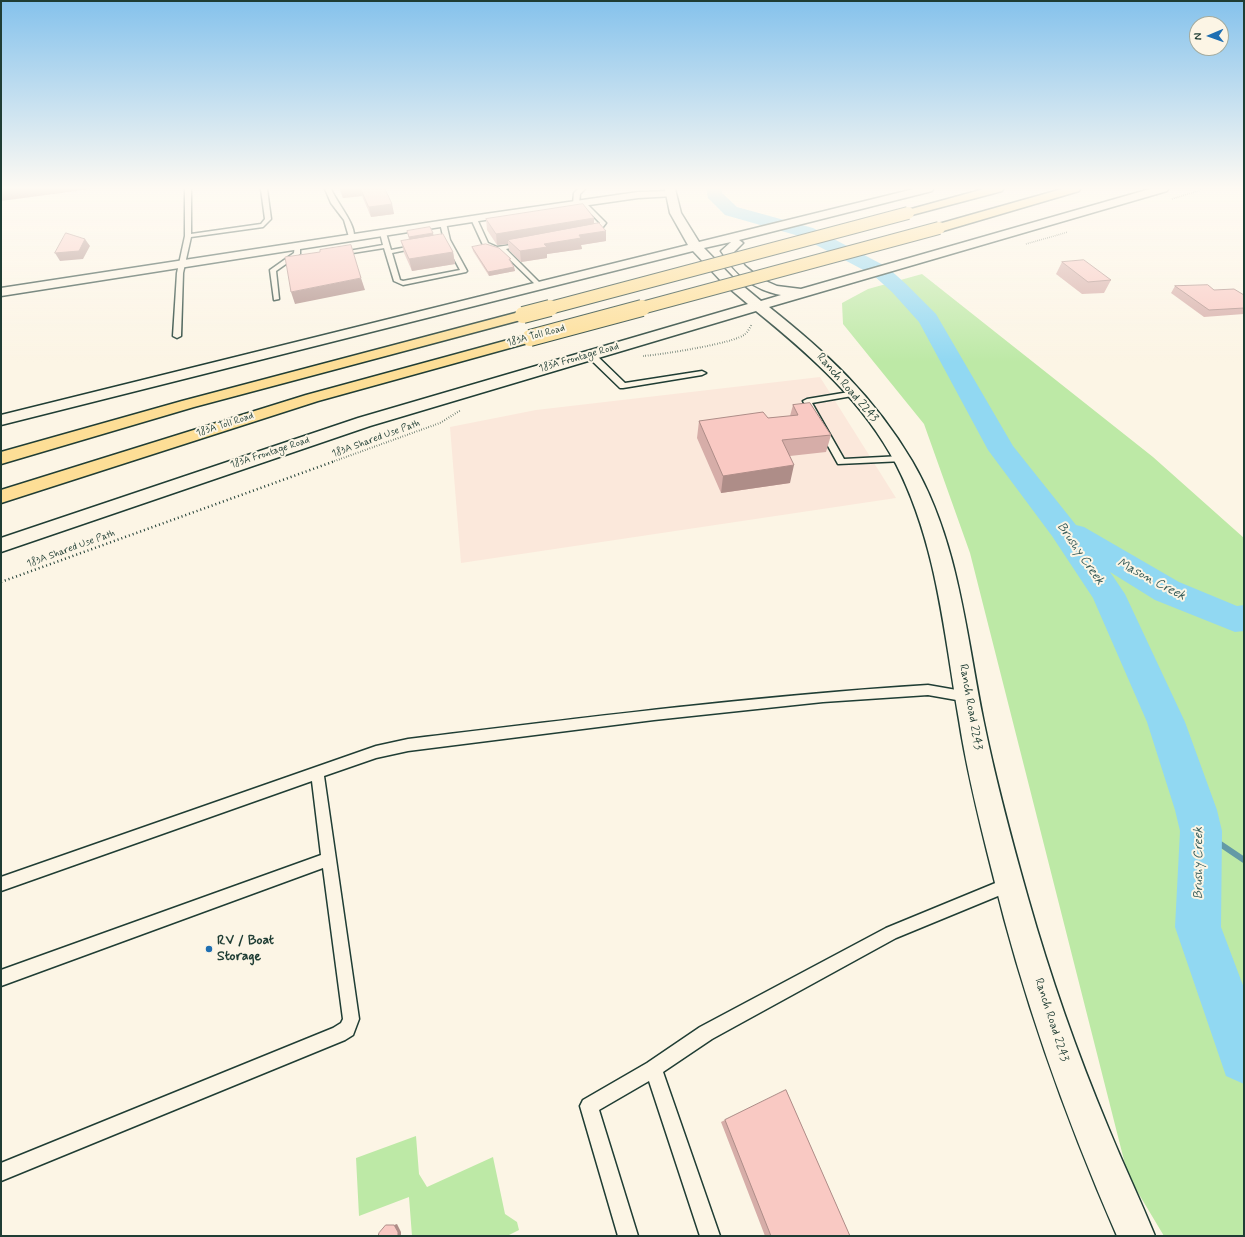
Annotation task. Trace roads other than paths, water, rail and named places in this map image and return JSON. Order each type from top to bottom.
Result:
[{"type":"highway","name":"183A Toll Road","points":[[1,458],[195,402],[781,247]]},
{"type":"highway","name":"183A Toll Road","points":[[1,497],[312,398],[870,247]]},
{"type":"main road","points":[[1,292],[293,247]]},
{"type":"main road","points":[[1,420],[693,247]]},
{"type":"main road","name":"Ranch Road 2243","points":[[697,247],[706,260],[759,306],[792,332],[855,393],[884,431],[901,459],[921,498],[935,537],[951,599],[979,756],[1025,940],[1059,1046],[1107,1173],[1136,1236]]},
{"type":"main road","points":[[731,247],[727,251],[740,270],[764,287],[788,292],[814,291]]},
{"type":"main road","name":"183A Frontage Road","points":[[1,545],[364,422],[698,323],[965,247]]},
{"type":"main road","points":[[811,349],[792,319],[791,312],[792,305],[796,300],[814,291]]},
{"type":"main road","points":[[698,323],[726,319],[750,319],[766,322],[792,332]]},
{"type":"lane","points":[[177,336],[181,265],[185,247]]},
{"type":"lane","points":[[276,299],[273,270],[298,254],[297,247]]},
{"type":"lane","points":[[335,254],[417,247]]},
{"type":"lane","points":[[388,249],[397,281],[403,283],[461,273],[464,271],[451,247]]},
{"type":"lane","points":[[492,247],[496,248],[507,247]]},
{"type":"lane","points":[[501,248],[540,286]]},
{"type":"lane","points":[[591,355],[623,386],[702,373]]},
{"type":"lane","points":[[855,393],[807,401],[842,462],[901,459]]},
{"type":"lane","points":[[1,884],[376,752],[408,745],[654,715],[824,697],[928,690],[968,697]]},
{"type":"lane","points":[[1,1172],[339,1034],[347,1029],[351,1019],[317,773]]},
{"type":"lane","points":[[1,978],[329,859]]},
{"type":"lane","points":[[628,1236],[589,1106],[653,1069],[706,1033],[891,933],[1011,884]]},
{"type":"lane","points":[[653,1069],[710,1236]]},
{"type":"waterway","name":"Brushy Creek","points":[[835,247],[880,271],[899,288],[928,319],[1002,450],[1063,529],[1108,594],[1166,722],[1196,810],[1201,831],[1198,927],[1244,1058]]},
{"type":"waterway","name":"Mason Creek","points":[[1073,535],[1167,591],[1235,619],[1244,618]]},
{"type":"waterway","points":[[1201,831],[1244,860]]},
{"type":"place","name":"RV / Boat Storage","points":[[209,949]]}]
